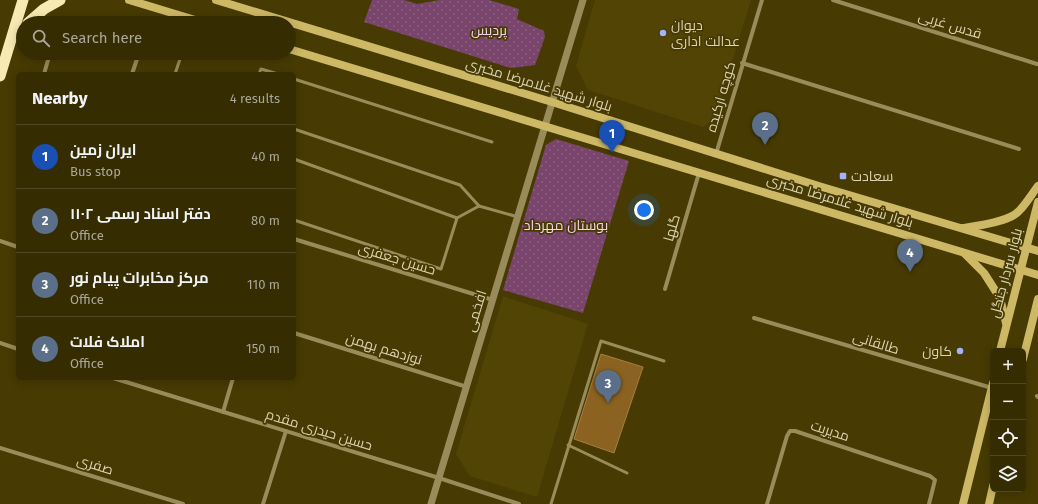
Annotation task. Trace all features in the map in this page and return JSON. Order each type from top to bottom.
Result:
[{"type":"highway","points":[[17,16],[22,0]]},
{"type":"highway","points":[[36,16],[44,9],[60,0]]},
{"type":"highway","points":[[0,76],[16,20]]},
{"type":"highway","points":[[11,37],[16,33]]},
{"type":"main road","points":[[128,0],[182,16]]},
{"type":"main road","name":"بلوار شهید غلامرضا مخبری","points":[[216,0],[269,16]]},
{"type":"main road","name":"بلوار شهید غلامرضا مخبری","points":[[296,24],[1038,252]]},
{"type":"main road","name":"بلوار شهید غلامرضا مخبری","points":[[296,50],[1038,275]]},
{"type":"main road","points":[[958,228],[982,226],[1000,221],[1018,212],[1038,186]]},
{"type":"main road","name":"بلوار سردار جنگل","points":[[1001,348],[1038,202]]},
{"type":"main road","points":[[963,252],[984,274],[1000,298],[1006,325]]},
{"type":"main road","points":[[1025,348],[1038,299]]},
{"type":"main road","points":[[1029,332],[1038,326]]},
{"type":"main road","points":[[963,504],[990,394]]},
{"type":"main road","points":[[989,504],[992,492]]},
{"type":"street","name":"افخمی","points":[[431,504],[583,0]]},
{"type":"street","name":"کوچه ارکیده","points":[[716,154],[762,0]]},
{"type":"street","name":"قدس غربی","points":[[833,0],[1037,64]]},
{"type":"street","points":[[45,72],[48,60]]},
{"type":"street","points":[[133,72],[137,60]]},
{"type":"street","points":[[742,63],[1018,149]]},
{"type":"street","name":"گلها","points":[[665,289],[699,172]]},
{"type":"street","name":"حسین جعفری","points":[[296,240],[493,300]]},
{"type":"street","points":[[0,241],[16,246]]},
{"type":"street","name":"طالقانی","points":[[754,318],[990,385]]},
{"type":"street","name":"نوزدهم بهمن","points":[[296,334],[467,386]]},
{"type":"street","points":[[0,343],[16,348]]},
{"type":"street","name":"حسین حیدری مقدم","points":[[119,380],[519,504]]},
{"type":"street","points":[[223,412],[232,380]]},
{"type":"street","points":[[264,504],[286,431]]},
{"type":"street","name":"مدیریت","points":[[767,504],[787,436],[790,431],[795,431],[930,476],[935,480],[929,504]]},
{"type":"street","name":"صفری","points":[[0,448],[183,504]]},
{"type":"lane","points":[[176,72],[180,60]]},
{"type":"lane","points":[[260,72],[261,68],[272,72]]},
{"type":"lane","points":[[296,80],[492,142]]},
{"type":"lane","points":[[296,130],[460,185],[479,206],[518,217]]},
{"type":"lane","points":[[296,160],[457,218]]},
{"type":"lane","points":[[296,221],[442,269],[457,218],[479,206]]},
{"type":"lane","points":[[551,504],[601,341],[664,361]]},
{"type":"lane","points":[[568,445],[627,473]]},
{"type":"shaded area","name":"دیوان عدالت اداری","points":[[595,0],[751,0],[714,120],[703,127],[588,90],[576,66]]},
{"type":"shaded area","points":[[503,296],[588,324],[537,497],[470,476],[456,454]]},
{"type":"green space","name":"پردیس","points":[[372,0],[404,0],[417,4],[440,0],[489,0],[519,9],[517,19],[544,31],[545,37],[535,65],[511,68],[364,22]]},
{"type":"green space","name":"بوستان مهرداد","points":[[556,139],[629,161],[583,313],[503,290],[546,145]]},
{"type":"building","points":[[601,354],[643,367],[614,453],[574,439]]},
{"type":"place","name":"دیوان عدالت اداری","points":[[663,33]]},
{"type":"place","name":"دفتر اسناد رسمی ۱۱۰۲","points":[[765,145]]},
{"type":"place","name":"ایران زمین","points":[[612,153]]},
{"type":"place","name":"سعادت","points":[[843,176]]},
{"type":"place","name":"املاک فلات","points":[[910,272]]},
{"type":"place","name":"کاون","points":[[960,351]]},
{"type":"place","name":"مرکز مخابرات پیام نور","points":[[608,403]]}]
